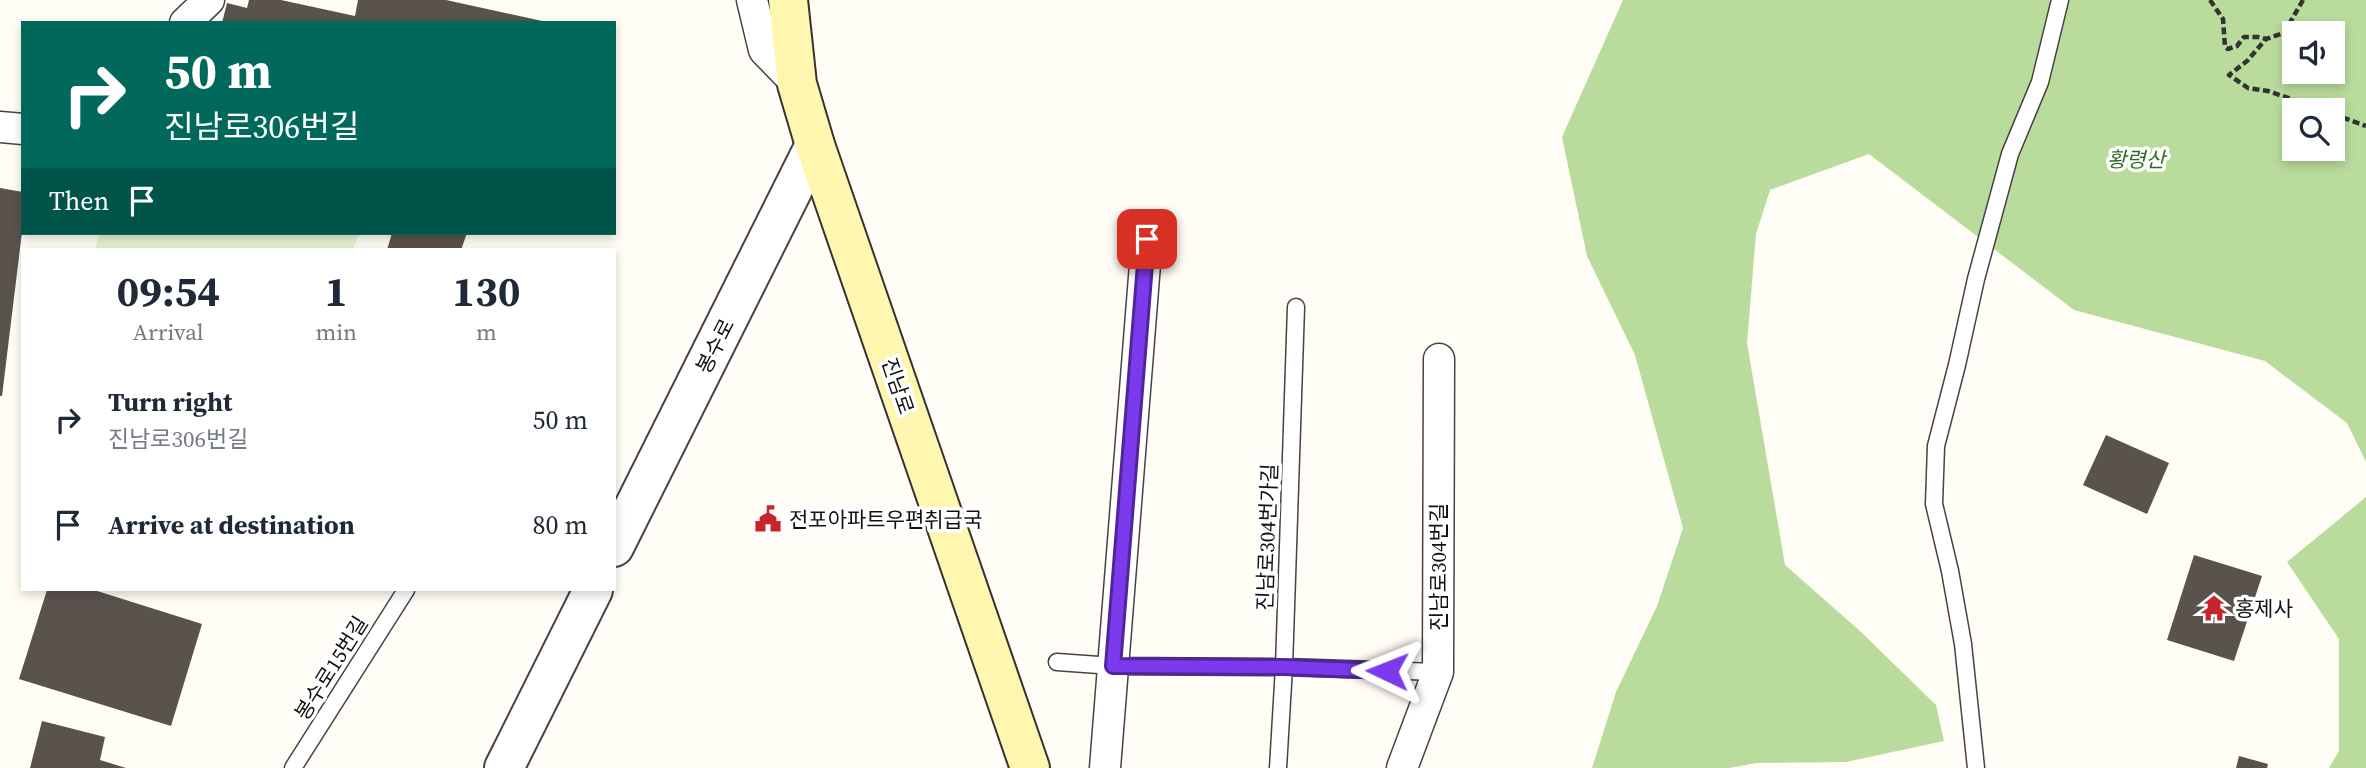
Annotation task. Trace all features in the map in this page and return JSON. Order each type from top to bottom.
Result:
[{"type":"main road","name":"진남로","points":[[788,0],[797,84],[815,145],[1030,768]]},
{"type":"street","points":[[187,21],[209,0]]},
{"type":"street","points":[[752,0],[764,50],[797,84]]},
{"type":"street","points":[[0,127],[21,129]]},
{"type":"street","name":"봉수로","points":[[616,543],[815,145]]},
{"type":"street","points":[[1105,768],[1147,239]]},
{"type":"street","name":"진남로304번길","points":[[1402,768],[1438,672],[1438,359]]},
{"type":"street","points":[[504,768],[592,591]]},
{"type":"lane","points":[[1976,768],[1963,644],[1950,570],[1934,504],[1936,446],[1976,279],[2010,154],[2040,82],[2060,0]]},
{"type":"lane","name":"진남로304번가길","points":[[1278,768],[1296,307]]},
{"type":"lane","name":"봉수로15번길","points":[[293,768],[405,591]]},
{"type":"lane","points":[[1056,662],[1113,666],[1284,667],[1438,672]]},
{"type":"path","points":[[2210,0],[2224,19],[2225,47],[2228,49],[2238,46],[2245,37],[2266,39]]},
{"type":"path","points":[[2289,98],[2248,88],[2229,75],[2247,61],[2266,39],[2284,33],[2302,0]]},
{"type":"path","points":[[2345,118],[2366,126]]},
{"type":"green space","name":"황령산","points":[[1623,0],[2366,0],[2366,462],[2347,423],[2265,361],[2074,310],[1869,154],[1770,190],[1756,234],[1747,343],[1785,565],[1860,631],[1936,705],[1944,741],[1846,762],[1757,763],[1729,768],[1592,768],[1616,692],[1657,606],[1683,528],[1635,355],[1587,256],[1562,137]]},
{"type":"green space","points":[[99,235],[358,235],[354,248],[96,248]]},
{"type":"green space","points":[[2366,497],[2366,768],[2329,768],[2339,751],[2339,639],[2287,562]]},
{"type":"building","points":[[249,0],[281,0],[355,16],[358,0],[446,0],[542,21],[222,21],[227,3],[247,8]]},
{"type":"building","points":[[0,188],[21,192],[22,235],[0,396]]},
{"type":"building","points":[[391,235],[466,235],[462,248],[388,248]]},
{"type":"building","points":[[2106,435],[2169,463],[2147,514],[2083,485]]},
{"type":"building","name":"홍제사","points":[[2194,555],[2262,576],[2234,661],[2167,640]]},
{"type":"building","points":[[47,591],[97,591],[202,624],[171,726],[19,679]]},
{"type":"building","points":[[42,721],[105,737],[100,760],[126,768],[30,768]]},
{"type":"building","points":[[2239,756],[2268,764],[2267,768],[2236,768]]},
{"type":"place","name":"전포아파트우편취급국","points":[[768,519]]},
{"type":"place","name":"홍제사","points":[[2214,608]]},
{"type":"route","points":[[1147,239],[1113,666],[1284,667],[1387,671]]}]
